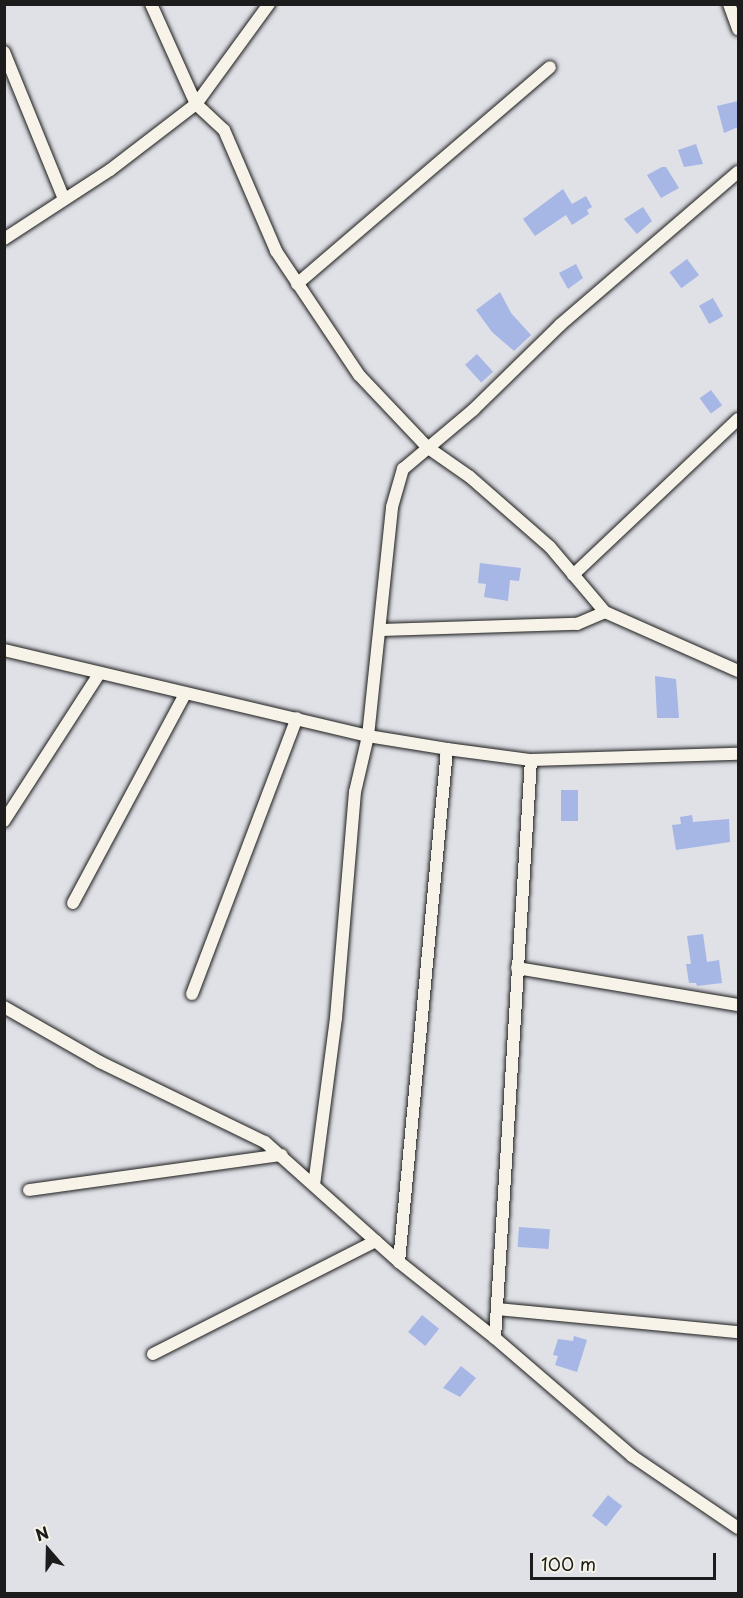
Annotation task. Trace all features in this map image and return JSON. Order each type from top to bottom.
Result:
[{"type":"street","points":[[4,239],[110,170],[196,104],[269,4]]},
{"type":"street","points":[[729,4],[738,29]]},
{"type":"street","points":[[153,6],[196,104],[224,130],[261,221],[297,284],[359,375],[427,447],[508,509],[573,575],[605,612],[738,670]]},
{"type":"street","points":[[5,53],[64,199]]},
{"type":"street","points":[[297,284],[550,67]]},
{"type":"street","points":[[314,1185],[336,1018],[355,792],[368,736],[396,487],[403,470],[427,447],[473,410],[601,288],[738,172]]},
{"type":"street","points":[[573,575],[738,419]]},
{"type":"street","points":[[381,630],[577,624],[605,612]]},
{"type":"street","points":[[4,650],[99,675],[297,718],[368,736],[447,749],[531,760],[738,754]]},
{"type":"street","points":[[4,822],[99,675]]},
{"type":"street","points":[[73,903],[185,694]]},
{"type":"street","points":[[192,994],[297,718]]},
{"type":"street","points":[[399,1262],[447,749]]},
{"type":"street","points":[[495,1338],[531,760]]},
{"type":"street","points":[[517,968],[738,1005]]},
{"type":"street","points":[[4,1007],[100,1062],[249,1132],[282,1155],[399,1262],[495,1338],[633,1456],[738,1528]]},
{"type":"street","points":[[29,1190],[282,1155]]},
{"type":"street","points":[[153,1354],[376,1241]]},
{"type":"street","points":[[498,1309],[738,1332]]},
{"type":"building","points":[[738,101],[738,127],[724,133],[717,106]]},
{"type":"building","points":[[696,144],[703,164],[684,167],[678,150]]},
{"type":"building","points":[[666,167],[679,188],[661,198],[647,175]]},
{"type":"building","points":[[563,189],[572,204],[586,196],[592,207],[587,210],[589,214],[572,225],[566,215],[535,236],[523,219]]},
{"type":"building","points":[[643,207],[652,221],[637,234],[624,219]]},
{"type":"building","points":[[687,259],[699,275],[681,288],[669,272]]},
{"type":"building","points":[[576,264],[583,278],[568,289],[559,273]]},
{"type":"building","points":[[500,292],[511,313],[531,335],[514,351],[492,332],[476,310]]},
{"type":"building","points":[[713,298],[723,316],[709,324],[699,306]]},
{"type":"building","points":[[477,354],[493,372],[481,383],[465,365]]},
{"type":"building","points":[[711,390],[722,405],[711,414],[700,398]]},
{"type":"building","points":[[480,563],[521,568],[519,581],[510,580],[508,601],[484,597],[486,584],[478,583]]},
{"type":"building","points":[[655,676],[676,679],[679,718],[657,718]]},
{"type":"building","points":[[561,790],[578,790],[578,821],[561,821]]},
{"type":"building","points":[[692,815],[693,822],[729,819],[730,842],[676,850],[672,825],[681,824],[680,817]]},
{"type":"building","points":[[703,934],[707,962],[719,960],[722,983],[697,986],[696,983],[689,983],[686,964],[691,964],[687,936]]},
{"type":"building","points":[[519,1227],[550,1229],[549,1249],[518,1247]]},
{"type":"building","points":[[422,1315],[439,1329],[425,1346],[408,1332]]},
{"type":"building","points":[[574,1336],[587,1340],[577,1372],[555,1365],[558,1356],[553,1355],[558,1339],[573,1341]]},
{"type":"building","points":[[461,1366],[476,1378],[460,1397],[443,1388]]},
{"type":"building","points":[[608,1495],[622,1506],[606,1527],[592,1515]]}]
